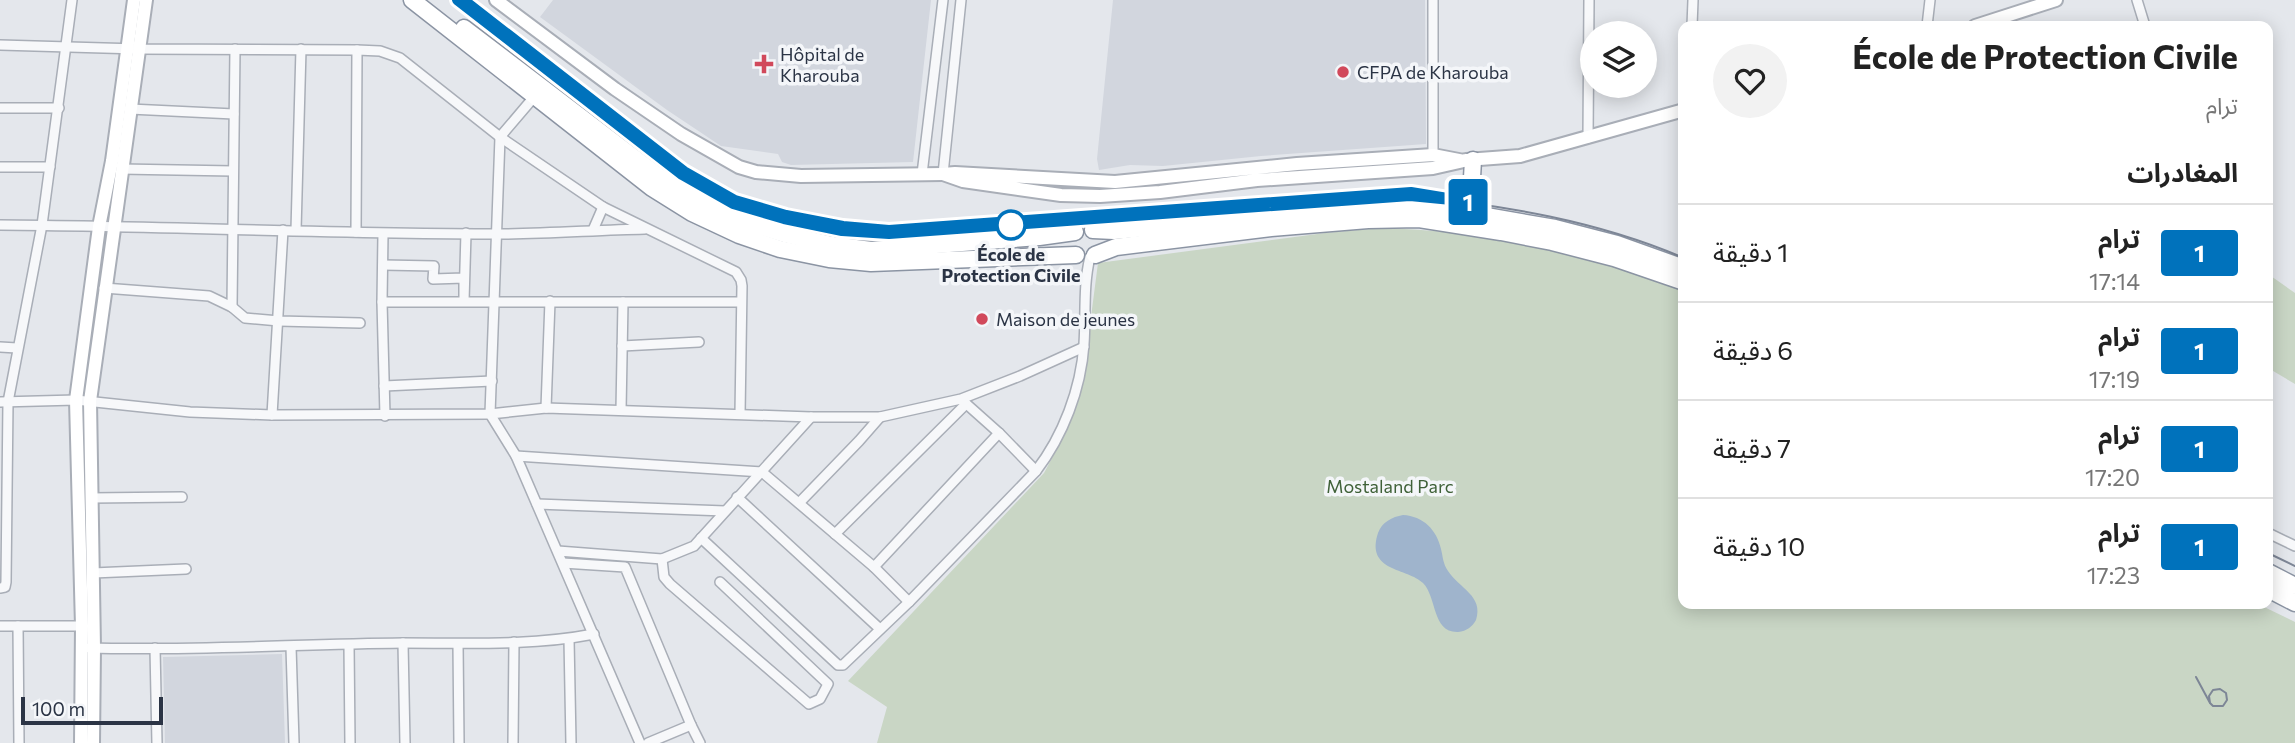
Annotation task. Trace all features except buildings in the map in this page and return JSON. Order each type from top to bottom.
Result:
[{"type":"highway","points":[[412,0],[652,188],[692,213],[740,235],[780,249],[828,259],[871,263],[1086,256],[1116,247],[1271,228],[1419,219],[1552,242],[1614,258],[1678,280]]},
{"type":"highway","points":[[428,0],[661,178],[744,221],[832,245],[872,250],[1039,237],[1075,232],[1083,228],[1114,231],[1366,207],[1447,209],[1555,228],[1617,244],[1678,266]]},
{"type":"highway","points":[[1469,160],[1470,213]]},
{"type":"highway","points":[[1086,256],[1101,242],[1093,230]]},
{"type":"highway","points":[[1075,232],[1071,242],[1073,251],[1086,256]]},
{"type":"highway","points":[[2273,575],[2295,586]]},
{"type":"highway","points":[[2273,592],[2295,603]]},
{"type":"street","points":[[0,588],[5,587],[6,582],[4,402],[42,225],[68,46],[72,0]]},
{"type":"street","points":[[81,743],[93,573],[91,498],[83,401],[104,288],[106,228],[121,169],[130,109],[134,0]]},
{"type":"street","points":[[93,743],[88,648],[82,626],[83,401],[112,161],[132,49],[146,0]]},
{"type":"street","points":[[496,0],[681,134],[739,167],[756,172],[801,176],[955,173],[1115,182],[1297,164],[1433,155],[1469,160]]},
{"type":"street","points":[[1433,0],[1433,155]]},
{"type":"street","points":[[1588,138],[1589,0]]},
{"type":"street","points":[[1692,21],[1693,0]]},
{"type":"street","points":[[1928,21],[1930,0]]},
{"type":"street","points":[[1991,21],[2056,0]]},
{"type":"street","points":[[2137,0],[2143,21]]},
{"type":"street","points":[[922,174],[943,1],[960,2],[943,174]]},
{"type":"street","points":[[0,46],[357,50],[380,51],[400,58],[500,137],[603,207],[734,271],[741,280],[740,414]]},
{"type":"street","points":[[232,307],[235,49]]},
{"type":"street","points":[[296,230],[301,49]]},
{"type":"street","points":[[356,232],[357,50]]},
{"type":"street","points":[[534,97],[500,137],[491,414],[516,456],[640,743]]},
{"type":"street","points":[[0,107],[59,108]]},
{"type":"street","points":[[130,109],[234,114]]},
{"type":"street","points":[[943,174],[963,181],[1061,195],[1100,196],[1160,192],[1257,180],[1433,168],[1469,160],[1520,156],[1678,112]]},
{"type":"street","points":[[0,167],[50,167]]},
{"type":"street","points":[[121,169],[233,171]]},
{"type":"street","points":[[593,230],[603,207]]},
{"type":"street","points":[[0,225],[383,234],[497,234],[647,229]]},
{"type":"street","points":[[272,415],[283,230]]},
{"type":"street","points":[[464,301],[466,233]]},
{"type":"street","points":[[383,234],[385,416]]},
{"type":"street","points":[[701,538],[838,665],[843,665],[909,602],[1036,471],[1053,446],[1067,417],[1084,348],[1086,256]]},
{"type":"street","points":[[383,265],[434,266],[433,279],[464,278],[464,301]]},
{"type":"street","points":[[104,288],[199,294],[218,299],[245,318],[360,323]]},
{"type":"street","points":[[546,408],[550,301]]},
{"type":"street","points":[[382,302],[741,302]]},
{"type":"street","points":[[621,410],[623,302]]},
{"type":"street","points":[[622,346],[699,342]]},
{"type":"street","points":[[0,347],[17,348]]},
{"type":"street","points":[[4,402],[83,401],[190,412],[272,415],[491,414],[546,408],[880,417],[963,401],[1084,348]]},
{"type":"street","points":[[384,386],[492,381]]},
{"type":"street","points":[[963,401],[1036,471]]},
{"type":"street","points":[[835,534],[963,401]]},
{"type":"street","points":[[558,551],[662,559],[694,546],[811,417]]},
{"type":"street","points":[[799,503],[880,417]]},
{"type":"street","points":[[874,567],[999,433]]},
{"type":"street","points":[[516,456],[762,472],[874,567],[909,602]]},
{"type":"street","points":[[91,498],[181,497]]},
{"type":"street","points":[[737,497],[880,629]]},
{"type":"street","points":[[537,504],[725,511]]},
{"type":"street","points":[[2273,535],[2295,546]]},
{"type":"street","points":[[662,559],[664,577],[670,584],[809,704],[820,699],[828,684],[720,583]]},
{"type":"street","points":[[564,563],[625,566],[700,743]]},
{"type":"street","points":[[93,573],[186,569]]},
{"type":"street","points":[[0,626],[82,626]]},
{"type":"street","points":[[18,626],[19,743]]},
{"type":"street","points":[[88,648],[514,642],[569,639],[594,634]]},
{"type":"street","points":[[569,639],[571,743]]},
{"type":"street","points":[[513,743],[514,642]]},
{"type":"street","points":[[403,643],[405,743]]},
{"type":"street","points":[[458,643],[459,743]]},
{"type":"street","points":[[349,645],[350,743]]},
{"type":"street","points":[[291,647],[294,743]]},
{"type":"street","points":[[155,648],[157,743]]},
{"type":"street","points":[[648,743],[691,725]]},
{"type":"shaded area","name":"Hôpital de Kharouba","points":[[553,0],[931,0],[913,162],[791,165],[782,162],[778,154],[721,146],[540,17]]},
{"type":"shaded area","points":[[1113,0],[1425,0],[1426,144],[1163,166],[1130,165],[1099,170],[1097,159]]},
{"type":"shaded area","points":[[282,654],[285,743],[165,743],[163,657]]},
{"type":"green space","name":"Mostaland Parc","points":[[1381,228],[1459,233],[1535,245],[1609,263],[1678,286],[1678,609],[2268,609],[2295,622],[2295,743],[877,743],[887,707],[848,681],[1044,473],[1066,432],[1082,386],[1098,263]]},
{"type":"green space","points":[[2273,278],[2295,293],[2295,384],[2273,371]]},
{"type":"water","points":[[1403,515],[1417,518],[1428,525],[1439,542],[1446,568],[1474,598],[1478,612],[1476,620],[1467,630],[1450,631],[1444,627],[1423,583],[1390,567],[1377,555],[1380,529],[1388,521]]},
{"type":"tram line","points":[[457,0],[682,175],[733,204],[784,219],[843,231],[889,234],[1410,196],[1550,216],[1618,234],[1678,256]]},
{"type":"tram line","name":"1","points":[[457,0],[682,175],[733,204],[784,219],[842,231],[889,234],[1410,196],[1472,202],[1411,192],[889,230],[843,226],[786,215],[735,200],[684,171],[464,0]]},
{"type":"tram line","points":[[2273,555],[2295,566]]},
{"type":"tram line","points":[[2196,677],[2210,703],[2213,706],[2223,706],[2227,700],[2226,693],[2220,689],[2213,690],[2209,696],[2210,703]]},
{"type":"place","name":"Hôpital de Kharouba","points":[[764,64]]},
{"type":"place","name":"CFPA de Kharouba","points":[[1343,72]]},
{"type":"place","name":"École de Protection Civile","points":[[1011,225]]},
{"type":"place","name":"Maison de jeunes","points":[[982,319]]}]
